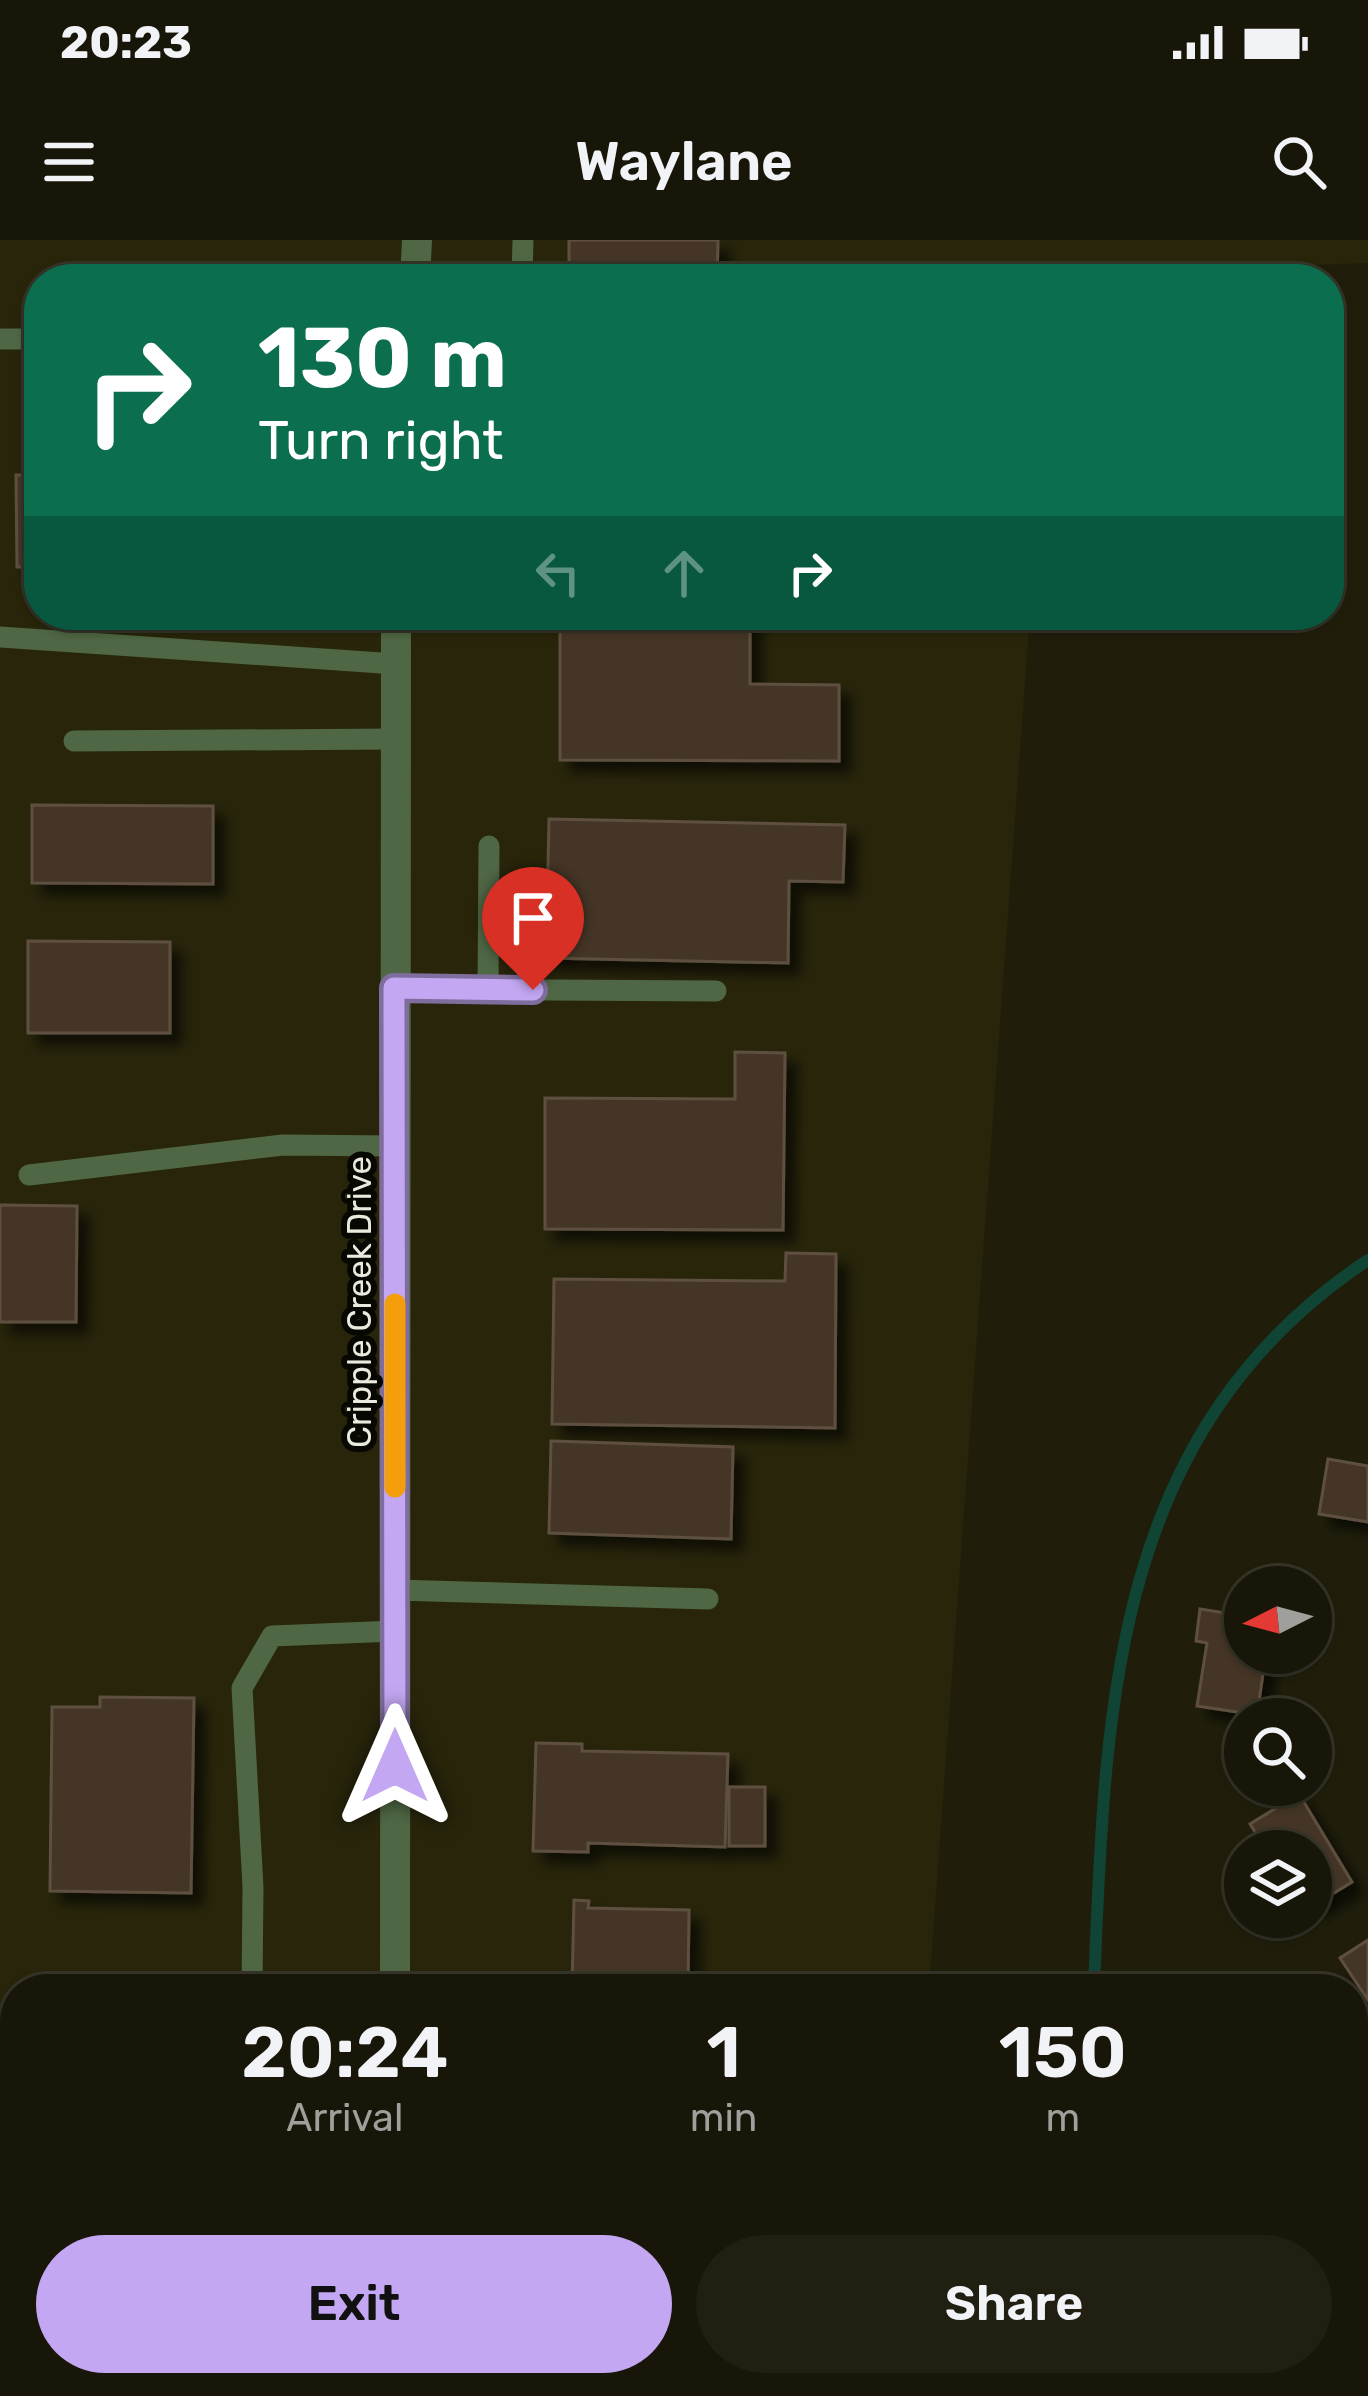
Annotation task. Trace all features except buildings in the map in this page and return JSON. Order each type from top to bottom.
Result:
[{"type":"street","name":"Cripple Creek Drive","points":[[395,1974],[396,630]]},
{"type":"lane","points":[[0,637],[396,664]]},
{"type":"lane","points":[[74,741],[395,739]]},
{"type":"lane","points":[[488,989],[490,846]]},
{"type":"lane","points":[[394,988],[716,992]]},
{"type":"lane","points":[[29,1175],[284,1145],[395,1146]]},
{"type":"lane","points":[[395,1590],[708,1600]]},
{"type":"lane","points":[[252,1974],[254,1887],[242,1688],[272,1636],[395,1631]]},
{"type":"shaded area","points":[[0,240],[1368,240],[1368,263],[1342,264],[24,264],[24,630],[1029,630],[930,1974],[0,1974]]},
{"type":"waterway","points":[[1095,1974],[1105,1782],[1118,1681],[1138,1584],[1171,1493],[1218,1407],[1283,1329],[1368,1260]]},
{"type":"slow traffic","points":[[395,1304],[395,1487]]},
{"type":"route","points":[[395,1766],[394,988],[533,990]]}]
